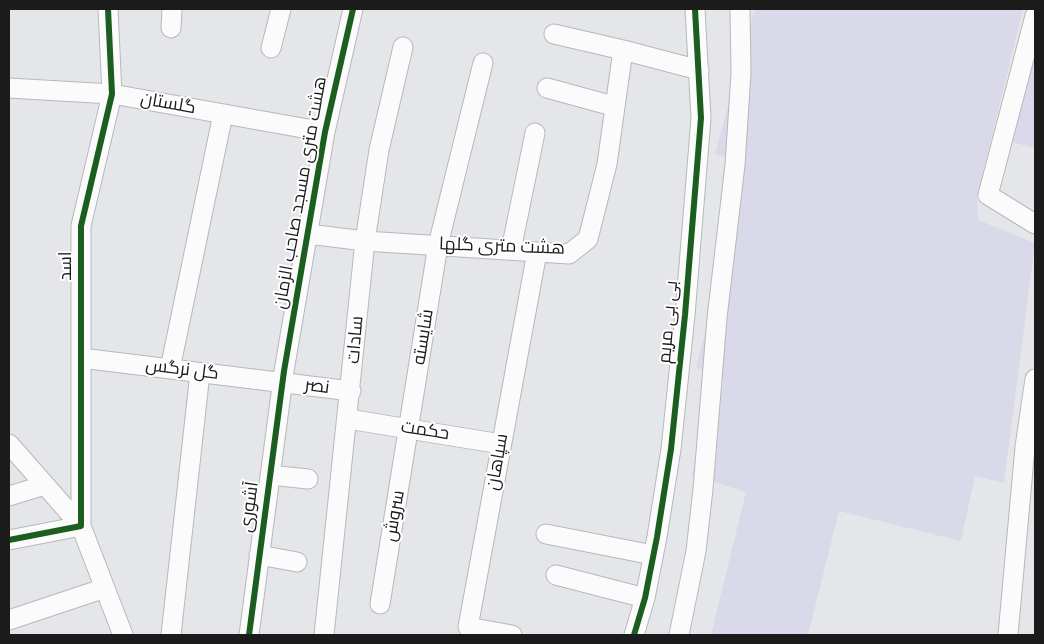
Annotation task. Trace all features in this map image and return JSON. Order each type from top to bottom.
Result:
[{"type":"street","name":"اسد","points":[[81,526],[81,226],[112,94],[108,9]]},
{"type":"street","points":[[171,28],[172,9]]},
{"type":"street","points":[[271,48],[281,9]]},
{"type":"street","name":"هشت متری مسجد صاحب الزمان","points":[[282,383],[325,132],[353,9]]},
{"type":"street","name":"بی بی مریم","points":[[634,635],[645,598],[671,449],[685,315],[701,118],[695,9]]},
{"type":"street","points":[[679,635],[696,551],[717,318],[735,165],[741,73],[740,9]]},
{"type":"street","points":[[1035,16],[988,195],[1035,224]]},
{"type":"street","points":[[554,34],[699,70]]},
{"type":"street","name":"سادات","points":[[324,635],[351,391],[365,240],[379,150],[403,47]]},
{"type":"street","name":"هشت متری گلها","points":[[308,234],[365,240],[569,254],[588,239],[607,164],[623,50]]},
{"type":"street","name":"شایسته","points":[[410,429],[438,245],[483,63]]},
{"type":"street","name":"گلستان","points":[[9,88],[112,94],[325,132]]},
{"type":"street","points":[[547,88],[614,106]]},
{"type":"street","points":[[170,369],[223,114]]},
{"type":"street","points":[[511,250],[535,133]]},
{"type":"street","name":"سپاهان","points":[[512,635],[468,627],[537,252]]},
{"type":"street","name":"گل نرگس","points":[[81,358],[282,383]]},
{"type":"street","points":[[171,635],[200,373]]},
{"type":"street","points":[[1008,635],[1025,447],[1035,379]]},
{"type":"street","name":"نصر","points":[[282,383],[351,391]]},
{"type":"street","name":"آشوری","points":[[248,635],[282,383]]},
{"type":"street","name":"حکمت","points":[[348,419],[501,444]]},
{"type":"street","name":"سروش","points":[[380,604],[410,429]]},
{"type":"street","points":[[9,444],[81,526],[123,635]]},
{"type":"street","points":[[270,475],[308,480]]},
{"type":"street","points":[[9,496],[45,485]]},
{"type":"street","points":[[9,540],[81,526]]},
{"type":"street","points":[[546,534],[653,555]]},
{"type":"street","points":[[259,555],[297,562]]},
{"type":"street","points":[[556,575],[645,598]]},
{"type":"street","points":[[9,620],[105,588]]},
{"type":"shaded area","points":[[755,9],[1023,9],[977,197],[978,220],[1035,243],[1004,483],[975,476],[961,541],[839,511],[808,635],[711,635],[746,492],[691,475],[724,382],[696,367],[716,292],[743,163],[715,154]]},
{"type":"shaded area","points":[[1035,53],[1035,148],[1011,142]]},
{"type":"cycle path","points":[[9,540],[81,526],[81,226],[112,94],[108,9]]},
{"type":"cycle path","points":[[249,635],[284,371],[325,132],[353,9]]},
{"type":"cycle path","points":[[634,635],[645,598],[657,537],[671,449],[685,315],[701,118],[695,9]]}]
